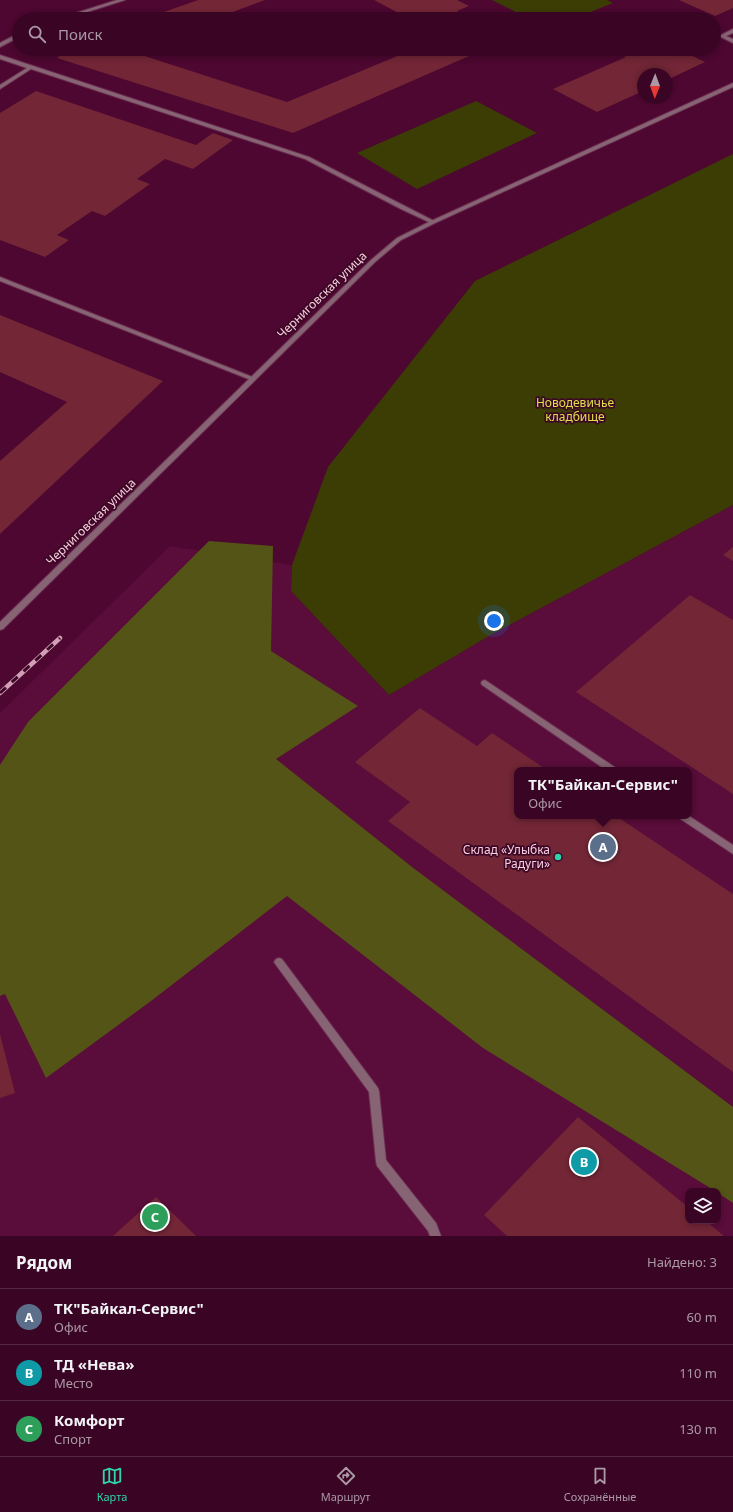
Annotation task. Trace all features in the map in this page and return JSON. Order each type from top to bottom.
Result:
[{"type":"street","points":[[83,12],[122,0]]},
{"type":"street","points":[[733,31],[722,36],[733,41]]},
{"type":"street","points":[[0,45],[12,38]]},
{"type":"street","points":[[0,56],[307,158],[403,208],[434,222]]},
{"type":"street","points":[[0,87],[31,67]]},
{"type":"street","name":"Черниговская улица","points":[[0,627],[372,262],[399,239],[733,85]]},
{"type":"street","points":[[0,279],[252,379]]},
{"type":"street","points":[[484,683],[609,767]]},
{"type":"street","points":[[686,819],[733,850]]},
{"type":"street","points":[[279,962],[374,1091],[381,1162],[432,1227],[436,1236]]},
{"type":"shaded area","points":[[733,505],[733,1236],[0,1236],[0,713],[170,546],[292,565],[291,591],[389,695],[489,636]]},
{"type":"shaded area","points":[[209,541],[273,546],[271,651],[358,706],[276,759],[412,867],[733,1107],[733,1203],[721,1195],[721,1188],[710,1188],[483,1048],[287,896],[151,1001],[46,1078],[5,994],[0,996],[0,765],[28,722]]},
{"type":"green space","points":[[492,0],[607,0],[613,3],[590,12],[516,12]]},
{"type":"green space","points":[[476,101],[537,133],[417,189],[357,153]]},
{"type":"green space","name":"Новодевичье кладбище","points":[[733,154],[733,505],[489,636],[389,695],[291,591],[292,565],[328,467],[475,281]]},
{"type":"building","points":[[198,0],[265,0],[233,12],[164,12]]},
{"type":"building","points":[[374,0],[457,0],[469,6],[457,11],[459,12],[397,12]]},
{"type":"building","points":[[679,0],[733,0],[733,8],[721,13],[721,12],[706,12]]},
{"type":"building","points":[[60,56],[144,56],[287,102],[397,56],[469,56],[293,133],[57,58]]},
{"type":"building","points":[[624,56],[693,56],[705,62],[673,77],[673,68],[637,68],[637,94],[597,112],[553,89],[626,57]]},
{"type":"building","points":[[36,91],[196,145],[213,133],[233,140],[193,169],[165,159],[137,179],[150,184],[105,216],[92,211],[57,235],[69,240],[45,257],[0,240],[0,113]]},
{"type":"building","points":[[0,315],[163,381],[0,534],[0,461],[67,402],[0,372]]},
{"type":"building","points":[[733,547],[733,561],[723,555]]},
{"type":"building","points":[[690,595],[733,620],[733,794],[692,767],[576,692]]},
{"type":"building","name":"Склад «Улыбка Радуги»","points":[[420,708],[477,746],[492,733],[543,767],[514,767],[514,819],[620,819],[733,894],[733,1072],[388,821],[410,802],[355,762]]},
{"type":"building","points":[[0,1034],[15,1093],[0,1098]]},
{"type":"building","points":[[578,1117],[685,1205],[685,1224],[710,1224],[724,1236],[507,1236],[484,1215]]},
{"type":"building","points":[[156,1197],[196,1236],[113,1236]]},
{"type":"railway","points":[[0,693],[60,638]]},
{"type":"place","name":"ТК\"Байкал-Сервис\"","points":[[603,847]]},
{"type":"place","name":"Склад «Улыбка Радуги»","points":[[558,857]]},
{"type":"place","name":"ТД «Нева»","points":[[584,1162]]},
{"type":"place","name":"Комфорт","points":[[155,1217]]}]
